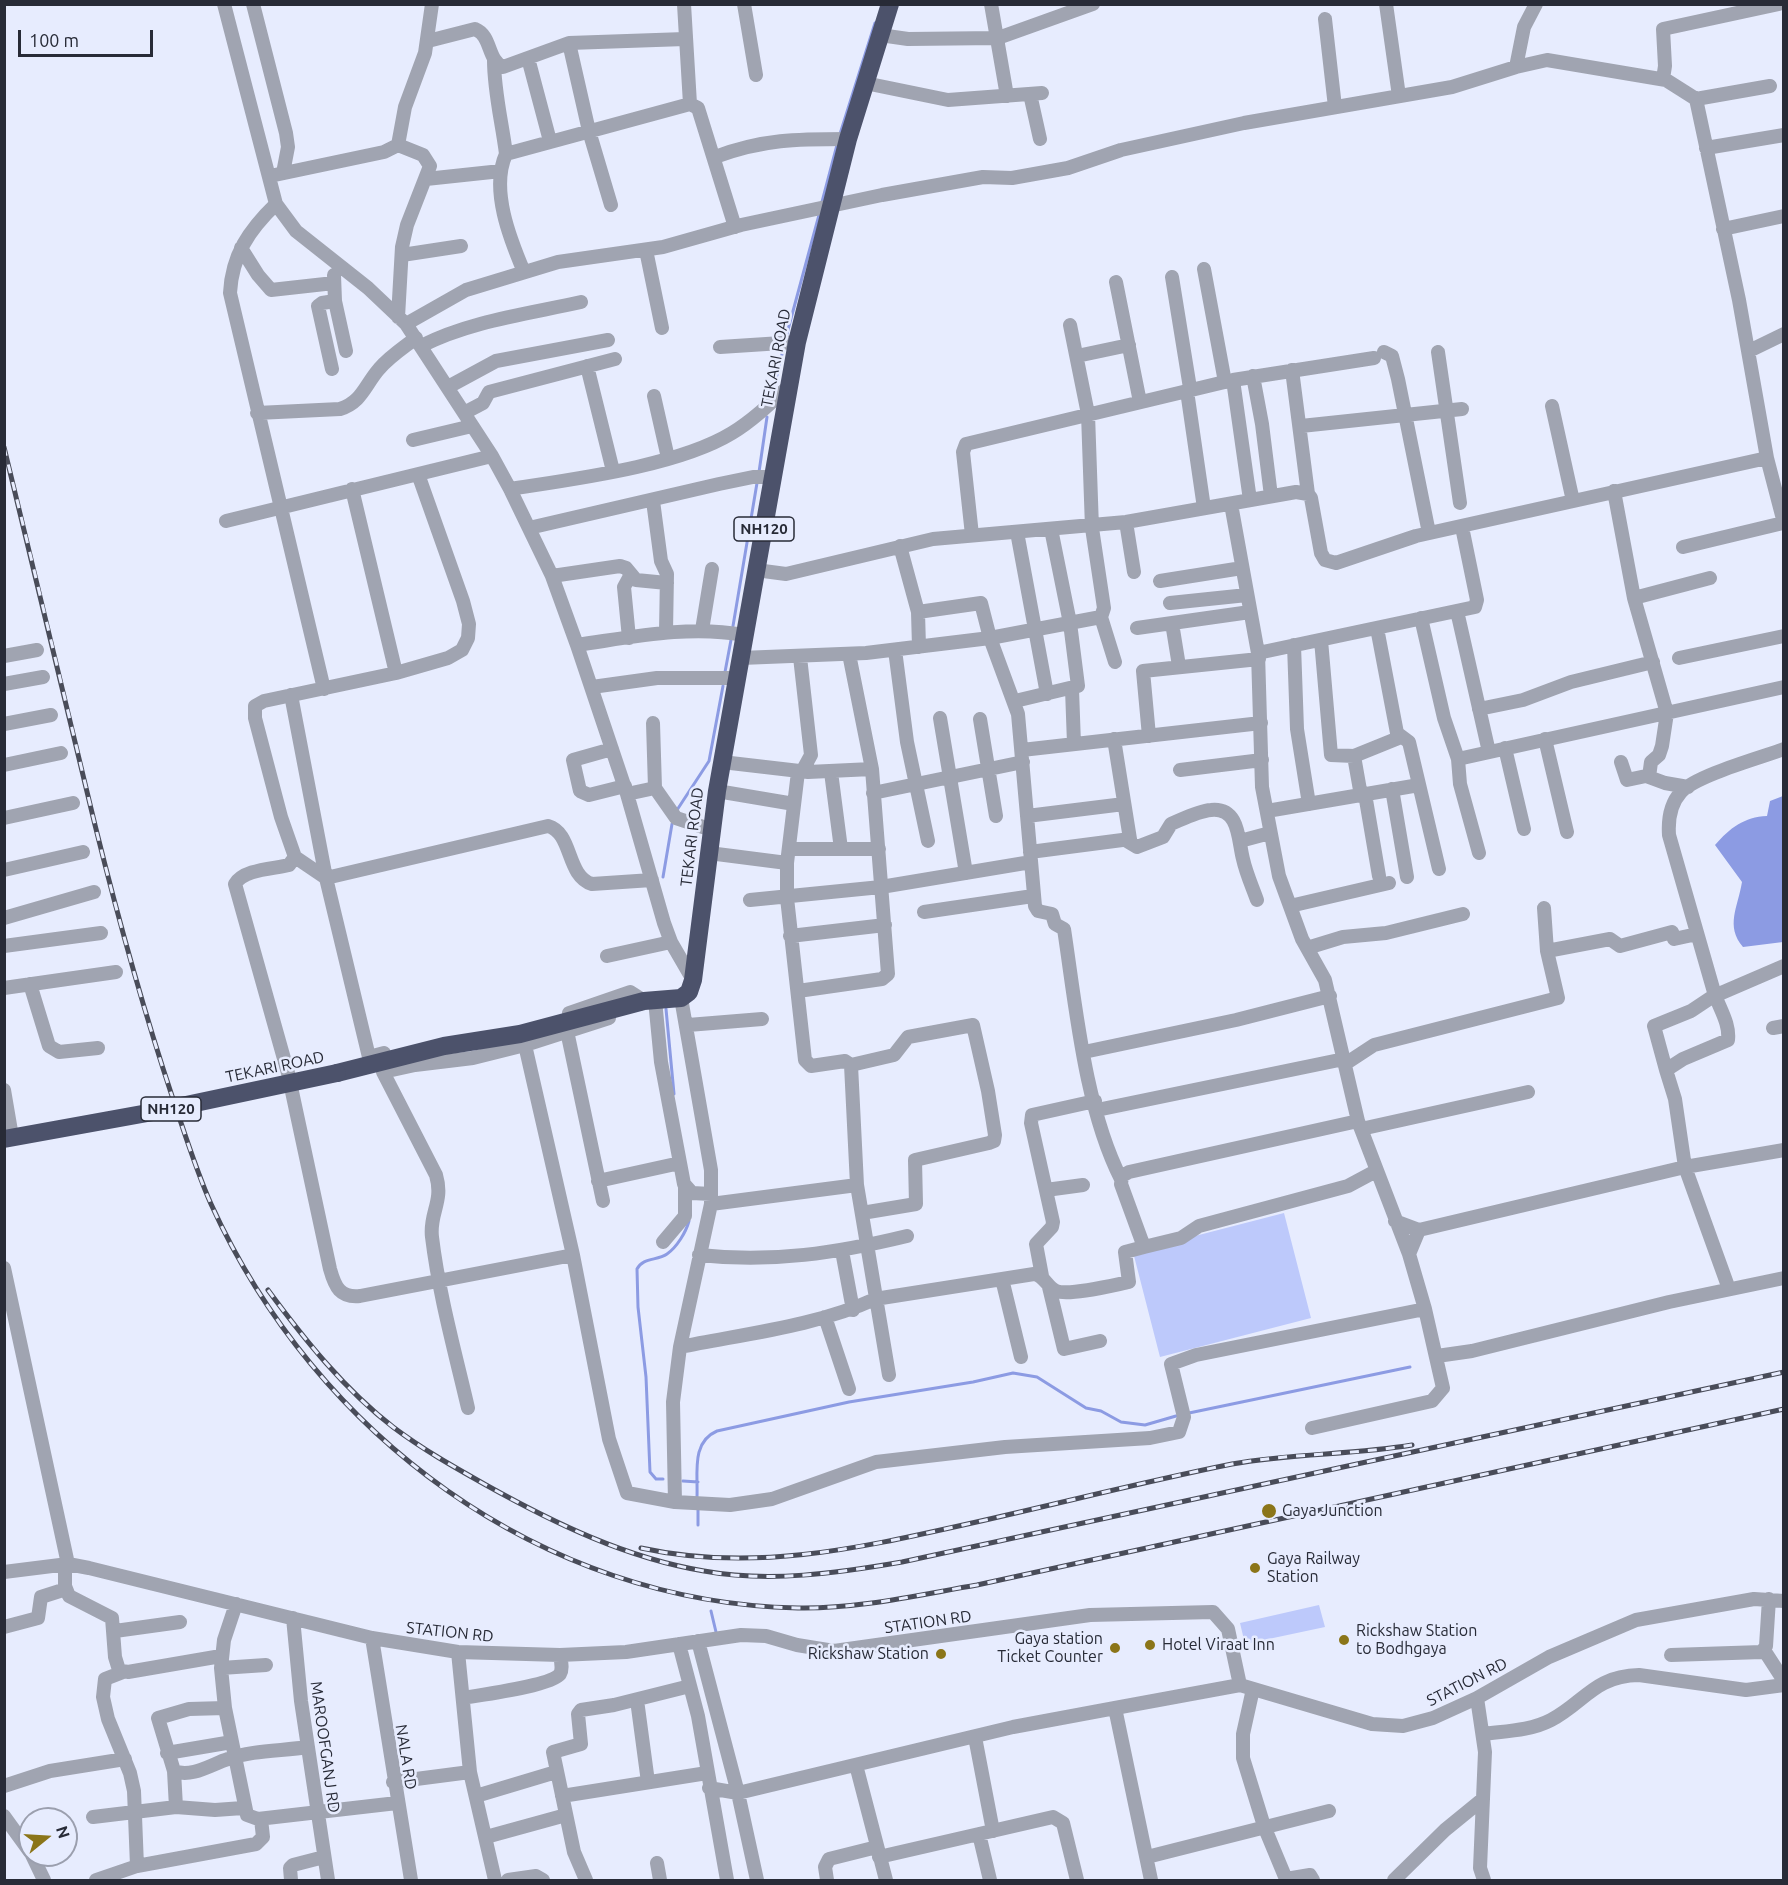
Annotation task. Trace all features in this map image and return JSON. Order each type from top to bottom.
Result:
[{"type":"highway","name":"TEKARI ROAD","points":[[6,1135],[258,1091],[444,1046],[501,1038],[622,1007],[681,998],[689,992],[693,980],[717,791],[797,342],[848,139],[890,4]]},
{"type":"street","points":[[224,4],[276,174],[276,204],[296,231],[368,288],[402,320],[492,456],[529,528],[552,576],[626,790],[654,888],[662,944],[693,980]]},
{"type":"street","points":[[253,4],[288,147],[276,174]]},
{"type":"street","points":[[398,145],[405,107],[428,41],[432,4]]},
{"type":"street","points":[[684,4],[690,104]]},
{"type":"street","points":[[744,4],[756,75]]},
{"type":"street","points":[[991,4],[1007,96]]},
{"type":"street","points":[[880,35],[908,39],[998,38],[1093,4]]},
{"type":"street","points":[[1386,4],[1399,96]]},
{"type":"street","points":[[1516,67],[1524,27],[1536,4]]},
{"type":"street","points":[[1663,79],[1665,66],[1663,29],[1779,4]]},
{"type":"street","points":[[1325,19],[1335,107]]},
{"type":"street","points":[[428,41],[475,29],[487,39],[494,60],[495,94],[501,113],[506,154],[501,171],[504,220],[524,272]]},
{"type":"street","points":[[494,60],[503,67],[569,43],[685,39]]},
{"type":"street","points":[[569,43],[589,131],[611,205]]},
{"type":"street","points":[[528,58],[550,141]]},
{"type":"street","points":[[402,320],[466,290],[558,262],[646,250],[832,204],[983,177],[1012,178],[1068,168],[1121,150],[1244,123],[1452,87],[1547,60],[1663,79],[1696,99],[1770,86]]},
{"type":"street","points":[[865,83],[948,100],[1036,94],[1040,139]]},
{"type":"street","points":[[1683,547],[1784,523],[1767,458],[1749,351],[1696,99]]},
{"type":"street","points":[[506,154],[690,104],[697,106],[715,157],[735,227]]},
{"type":"street","points":[[1706,148],[1784,135]]},
{"type":"street","points":[[715,157],[776,140],[848,139]]},
{"type":"street","points":[[276,174],[384,152],[398,145],[426,157],[430,166],[407,225],[402,255],[402,320]]},
{"type":"street","points":[[426,179],[501,171]]},
{"type":"street","points":[[276,204],[255,224],[241,248],[231,272],[230,293],[324,689]]},
{"type":"street","points":[[1723,229],[1784,216]]},
{"type":"street","points":[[402,255],[461,246]]},
{"type":"street","points":[[241,248],[258,275],[272,290],[334,283]]},
{"type":"street","points":[[646,250],[662,328]]},
{"type":"street","points":[[333,261],[335,300],[346,351]]},
{"type":"street","points":[[1204,269],[1229,381],[1250,500]]},
{"type":"street","points":[[1172,278],[1190,388],[1186,391]]},
{"type":"street","points":[[1116,282],[1140,402]]},
{"type":"street","points":[[332,369],[318,306],[335,300]]},
{"type":"street","points":[[257,412],[340,409],[350,406],[357,401],[380,367],[418,342],[455,331],[581,302]]},
{"type":"street","points":[[1070,325],[1088,414],[1092,525],[1104,608],[1101,617],[1115,662]]},
{"type":"street","points":[[1749,351],[1784,334]]},
{"type":"street","points":[[448,387],[496,361],[608,340]]},
{"type":"street","points":[[720,347],[797,342]]},
{"type":"street","points":[[1077,356],[1128,345]]},
{"type":"street","points":[[1438,352],[1455,410],[1460,503]]},
{"type":"street","points":[[972,535],[963,452],[966,444],[1252,376],[1379,355],[1392,356],[1429,533]]},
{"type":"street","points":[[464,412],[480,405],[489,392],[615,359]]},
{"type":"street","points":[[587,366],[613,471]]},
{"type":"street","points":[[1292,370],[1308,494],[1313,504],[1321,553],[1325,560],[1330,562],[1336,563],[1429,533],[1767,458]]},
{"type":"street","points":[[1252,376],[1262,424],[1271,496]]},
{"type":"street","points":[[510,489],[613,471],[668,458],[710,444],[734,432],[789,386]]},
{"type":"street","points":[[1186,391],[1204,508]]},
{"type":"street","points":[[654,396],[668,458]]},
{"type":"street","points":[[1552,406],[1573,501]]},
{"type":"street","points":[[1300,426],[1455,410]]},
{"type":"street","points":[[413,440],[472,426]]},
{"type":"street","points":[[226,521],[492,456]]},
{"type":"street","points":[[418,474],[463,602],[469,624],[468,639],[462,650],[448,658],[396,673],[264,701],[255,706],[254,711],[281,818],[295,857],[326,878],[548,826],[559,833],[577,874],[584,882],[654,888]]},
{"type":"street","points":[[529,528],[753,477],[774,477]]},
{"type":"street","points":[[352,489],[396,673]]},
{"type":"street","points":[[1614,491],[1634,598],[1668,713],[1662,746],[1659,755],[1651,762],[1649,777]]},
{"type":"street","points":[[756,570],[786,574],[900,546],[972,535],[1126,522],[1296,492],[1308,494]]},
{"type":"street","points":[[653,501],[667,584],[666,632]]},
{"type":"street","points":[[1231,504],[1258,656],[1262,787],[1279,876],[1307,948],[1325,980],[1360,1125],[1409,1254],[1437,1356],[1443,1388],[1432,1401],[1312,1428]]},
{"type":"street","points":[[1126,522],[1134,572]]},
{"type":"street","points":[[1149,736],[1142,672],[1258,656],[1294,645],[1473,607],[1477,603],[1462,526]]},
{"type":"street","points":[[1015,701],[1072,689],[1078,685],[1070,623],[1051,529]]},
{"type":"street","points":[[1017,532],[1047,694]]},
{"type":"street","points":[[900,546],[918,612],[920,647]]},
{"type":"street","points":[[552,576],[620,566],[626,568],[630,576],[638,581],[667,584]]},
{"type":"street","points":[[1160,581],[1242,568]]},
{"type":"street","points":[[702,630],[712,569]]},
{"type":"street","points":[[628,638],[624,587],[630,576]]},
{"type":"street","points":[[1634,598],[1710,579]]},
{"type":"street","points":[[1170,603],[1247,595]]},
{"type":"street","points":[[918,612],[981,603],[990,638],[1015,701],[1022,756],[1033,896],[1038,911],[1052,914],[1055,924],[1064,929],[1084,1052],[1096,1105],[1109,1154],[1121,1179],[1144,1247]]},
{"type":"street","points":[[1458,611],[1488,752]]},
{"type":"street","points":[[1137,628],[1250,612]]},
{"type":"street","points":[[741,658],[800,657],[895,650],[990,638],[1101,617]]},
{"type":"street","points":[[1421,618],[1444,718],[1458,759],[1460,784],[1479,853]]},
{"type":"street","points":[[1172,623],[1179,666]]},
{"type":"street","points":[[1377,628],[1397,733],[1409,742],[1438,869]]},
{"type":"street","points":[[577,645],[666,632],[702,630],[744,635]]},
{"type":"street","points":[[1679,658],[1784,636]]},
{"type":"street","points":[[1321,639],[1328,698],[1331,755],[1354,756],[1401,737]]},
{"type":"street","points":[[1294,645],[1297,729],[1309,804]]},
{"type":"street","points":[[4,656],[37,650]]},
{"type":"street","points":[[895,650],[907,742],[928,841]]},
{"type":"street","points":[[798,991],[886,977],[885,925],[872,769],[849,654]]},
{"type":"street","points":[[800,657],[811,755],[805,766],[794,804],[787,863],[790,936],[807,1065],[845,1061],[850,1065],[857,1185],[890,1375]]},
{"type":"street","points":[[1479,709],[1522,700],[1571,682],[1653,662]]},
{"type":"street","points":[[4,684],[43,677]]},
{"type":"street","points":[[592,687],[657,678],[738,678]]},
{"type":"street","points":[[1458,759],[1784,687]]},
{"type":"street","points":[[1072,689],[1074,744]]},
{"type":"street","points":[[291,695],[326,878],[369,1057],[411,1046],[518,1029],[630,992],[650,1001]]},
{"type":"street","points":[[4,724],[51,715]]},
{"type":"street","points":[[940,718],[952,777],[966,873]]},
{"type":"street","points":[[980,718],[996,816]]},
{"type":"street","points":[[653,723],[655,788],[676,818],[712,830]]},
{"type":"street","points":[[873,792],[987,770],[1022,756],[1074,744],[1261,723]]},
{"type":"street","points":[[1545,739],[1567,832]]},
{"type":"street","points":[[750,900],[881,887],[966,873],[1030,857],[1127,841],[1131,836],[1114,740]]},
{"type":"street","points":[[1505,748],[1524,829]]},
{"type":"street","points":[[612,749],[573,760],[580,791],[589,795],[655,788]]},
{"type":"street","points":[[1666,1070],[1683,1059],[1728,1040],[1729,1030],[1715,996],[1669,835],[1668,819],[1673,804],[1688,787],[1784,749]]},
{"type":"street","points":[[4,765],[61,753]]},
{"type":"street","points":[[1290,906],[1384,880],[1365,794],[1360,790],[1354,756]]},
{"type":"street","points":[[1180,770],[1262,760]]},
{"type":"street","points":[[722,762],[803,772],[872,769]]},
{"type":"street","points":[[1621,762],[1626,780],[1649,777],[1665,783],[1688,787]]},
{"type":"street","points":[[831,772],[841,849]]},
{"type":"street","points":[[1267,811],[1419,785]]},
{"type":"street","points":[[1392,789],[1407,877]]},
{"type":"street","points":[[717,791],[794,804]]},
{"type":"street","points":[[4,818],[73,803]]},
{"type":"street","points":[[1027,816],[1124,804]]},
{"type":"street","points":[[1127,841],[1135,848],[1162,838],[1169,825],[1212,809],[1224,812],[1231,818],[1240,841],[1243,861],[1257,900]]},
{"type":"street","points":[[1240,841],[1270,833]]},
{"type":"street","points":[[789,849],[879,849]]},
{"type":"street","points":[[4,870],[83,852]]},
{"type":"street","points":[[709,853],[787,863]]},
{"type":"street","points":[[295,857],[289,865],[239,878],[235,891],[282,1051],[334,1283],[340,1293],[350,1297],[573,1255]]},
{"type":"street","points":[[4,918],[94,892]]},
{"type":"street","points":[[924,912],[1033,896]]},
{"type":"street","points":[[1100,1341],[1064,1349],[1061,1345],[1036,1244],[1052,1227],[1053,1222],[1031,1124],[1032,1115],[1345,1062],[1374,1045],[1557,998],[1559,995],[1547,951],[1544,908]]},
{"type":"street","points":[[1307,948],[1343,937],[1386,933],[1463,914]]},
{"type":"street","points":[[790,936],[885,925]]},
{"type":"street","points":[[1547,951],[1610,939],[1620,946],[1672,932],[1674,939],[1697,934]]},
{"type":"street","points":[[4,946],[101,933]]},
{"type":"street","points":[[607,956],[662,944]]},
{"type":"street","points":[[1729,1289],[1685,1167],[1675,1099],[1654,1026],[1691,1011],[1715,996],[1784,966]]},
{"type":"street","points":[[4,988],[116,972]]},
{"type":"street","points":[[30,984],[49,1046],[59,1052],[99,1048]]},
{"type":"street","points":[[1084,1052],[1236,1020],[1330,996]]},
{"type":"street","points":[[675,1502],[673,1402],[680,1347],[711,1199],[711,1170],[688,1025],[681,998]]},
{"type":"street","points":[[468,1408],[438,1281],[431,1235],[440,1187],[383,1072],[415,1065],[473,1058],[525,1045],[624,1013],[650,1001]]},
{"type":"street","points":[[650,1001],[686,1188],[685,1216],[663,1242]]},
{"type":"street","points":[[688,1025],[762,1018]]},
{"type":"street","points":[[850,1065],[894,1055],[900,1051],[905,1039],[912,1036],[973,1025],[995,1135],[992,1142],[915,1160],[916,1204],[862,1213]]},
{"type":"street","points":[[567,1030],[603,1201]]},
{"type":"street","points":[[525,1045],[573,1255],[609,1439],[627,1493],[675,1502],[730,1505],[772,1499],[876,1462],[1005,1448],[1150,1438],[1179,1432],[1184,1418],[1172,1364],[1196,1355],[1425,1309]]},
{"type":"street","points":[[4,1090],[6,1135]]},
{"type":"street","points":[[1121,1179],[1129,1172],[1528,1092]]},
{"type":"street","points":[[1395,1221],[1419,1230],[1685,1167],[1784,1150]]},
{"type":"street","points":[[598,1181],[680,1163]]},
{"type":"street","points":[[680,1347],[825,1317],[853,1310],[875,1299],[1034,1274],[1062,1292],[1129,1282],[1125,1251],[1181,1238],[1199,1226],[1348,1186],[1376,1170]]},
{"type":"street","points":[[686,1188],[692,1193],[711,1199],[857,1185]]},
{"type":"street","points":[[1046,1190],[1083,1185]]},
{"type":"street","points":[[1409,1254],[1419,1230]]},
{"type":"street","points":[[699,1255],[757,1260],[842,1251],[907,1236]]},
{"type":"street","points":[[842,1251],[853,1310]]},
{"type":"street","points":[[4,1268],[67,1565],[66,1589],[74,1600],[110,1615],[115,1631],[116,1665],[123,1672]]},
{"type":"street","points":[[1437,1356],[1472,1351],[1729,1289],[1784,1278]]},
{"type":"street","points":[[1002,1279],[1021,1357]]},
{"type":"street","points":[[825,1317],[849,1389]]},
{"type":"street","name":"STATION RD","points":[[4,1572],[67,1565],[134,1578],[372,1638],[458,1652],[560,1655],[627,1652],[741,1635],[766,1636],[797,1645],[834,1651],[1090,1615],[1213,1612],[1228,1629],[1247,1687],[1348,1718],[1391,1727],[1433,1718],[1477,1698],[1549,1657],[1636,1620],[1754,1599],[1784,1601]]},
{"type":"street","points":[[4,1627],[38,1618],[41,1597],[66,1589]]},
{"type":"street","points":[[1483,1734],[1524,1729],[1548,1722],[1593,1688],[1622,1675],[1639,1675],[1746,1690],[1784,1683],[1764,1650],[1769,1599]]},
{"type":"street","points":[[236,1604],[221,1662],[225,1708],[243,1808],[247,1815],[261,1819],[397,1803]]},
{"type":"street","name":"MAROOFGANJ RD","points":[[292,1618],[328,1881]]},
{"type":"street","points":[[115,1631],[180,1622]]},
{"type":"street","name":"NALA RD","points":[[372,1638],[393,1782],[411,1881]]},
{"type":"street","points":[[698,1641],[738,1794],[757,1881]]},
{"type":"street","points":[[679,1644],[703,1739],[709,1788],[727,1881]]},
{"type":"street","points":[[1671,1655],[1757,1653],[1764,1650]]},
{"type":"street","points":[[458,1652],[470,1772],[495,1881]]},
{"type":"street","points":[[463,1698],[555,1678],[562,1668],[560,1655]]},
{"type":"street","points":[[137,1866],[136,1811],[125,1759],[108,1719],[103,1697],[105,1679],[123,1672],[221,1662],[266,1665]]},
{"type":"street","points":[[583,1880],[577,1863],[553,1752],[581,1744],[578,1712],[690,1686]]},
{"type":"street","points":[[709,1788],[738,1794],[975,1737],[1116,1708],[1247,1687],[1243,1758],[1264,1826],[1286,1879],[1311,1875],[1313,1881]]},
{"type":"street","points":[[1477,1698],[1485,1752],[1480,1868],[1484,1881]]},
{"type":"street","points":[[637,1700],[648,1782]]},
{"type":"street","points":[[176,1807],[174,1771],[158,1721],[161,1716],[189,1709],[225,1708]]},
{"type":"street","points":[[1116,1708],[1151,1881]]},
{"type":"street","points":[[975,1737],[993,1831]]},
{"type":"street","points":[[167,1753],[232,1742]]},
{"type":"street","points":[[174,1771],[183,1773],[211,1767],[235,1756],[308,1747]]},
{"type":"street","points":[[4,1786],[50,1771],[125,1759]]},
{"type":"street","points":[[856,1765],[886,1881]]},
{"type":"street","points":[[393,1782],[470,1772]]},
{"type":"street","points":[[476,1796],[556,1772]]},
{"type":"street","points":[[562,1796],[707,1773]]},
{"type":"street","points":[[1394,1881],[1445,1830],[1483,1799]]},
{"type":"street","points":[[93,1817],[176,1807],[215,1810],[243,1808]]},
{"type":"street","points":[[1147,1857],[1329,1811]]},
{"type":"street","points":[[486,1837],[566,1815]]},
{"type":"street","points":[[4,1816],[18,1835]]},
{"type":"street","points":[[828,1881],[825,1867],[829,1859],[979,1834],[1053,1817],[1063,1823],[1077,1881]]},
{"type":"street","points":[[96,1881],[137,1866],[256,1844],[263,1837],[261,1819]]},
{"type":"street","points":[[979,1834],[990,1881]]},
{"type":"street","points":[[291,1881],[290,1868],[293,1865],[324,1857]]},
{"type":"street","points":[[657,1863],[660,1881]]},
{"type":"street","points":[[38,1867],[44,1881]]},
{"type":"street","points":[[508,1881],[536,1876],[543,1881]]},
{"type":"shaded area","points":[[1783,796],[1783,942],[1743,947],[1735,932],[1734,924],[1742,882],[1715,845],[1726,833],[1744,821],[1767,816],[1770,801]]},
{"type":"shaded area","points":[[1284,1213],[1311,1318],[1160,1357],[1133,1252]]},
{"type":"shaded area","points":[[1319,1605],[1325,1627],[1245,1644],[1240,1623]]},
{"type":"waterway","points":[[840,134],[875,23]]},
{"type":"waterway","points":[[822,202],[837,145]]},
{"type":"waterway","points":[[786,337],[819,215]]},
{"type":"waterway","points":[[773,391],[783,350]]},
{"type":"waterway","points":[[759,472],[767,417]]},
{"type":"waterway","points":[[733,626],[757,483]]},
{"type":"waterway","points":[[725,672],[731,640]]},
{"type":"waterway","points":[[677,810],[709,761],[723,686]]},
{"type":"waterway","points":[[663,877],[672,824]]},
{"type":"waterway","points":[[666,1009],[674,1094]]},
{"type":"waterway","points":[[663,1479],[656,1479],[650,1472],[646,1377],[638,1307],[637,1269],[646,1261],[671,1251],[681,1239],[689,1221]]},
{"type":"waterway","points":[[1189,1413],[1410,1367]]},
{"type":"waterway","points":[[697,1497],[697,1468],[700,1450],[709,1436],[717,1431],[849,1402],[973,1382],[1013,1373],[1037,1377],[1086,1408],[1101,1411],[1121,1422],[1145,1425],[1176,1416]]},
{"type":"waterway","points":[[683,1481],[698,1482]]},
{"type":"waterway","points":[[698,1509],[698,1525]]},
{"type":"waterway","points":[[711,1611],[716,1632]]},
{"type":"railway","points":[[4,447],[122,929],[162,1065],[211,1204],[256,1287],[311,1364],[375,1432],[448,1491],[527,1539],[613,1575],[703,1599],[798,1608],[843,1606],[888,1601],[977,1585],[1784,1409]]},
{"type":"railway","points":[[268,1290],[311,1345],[358,1397],[393,1427],[450,1465],[538,1513],[591,1537],[675,1565],[729,1575],[803,1575],[902,1562],[1784,1372]]},
{"type":"railway","points":[[641,1548],[682,1555],[723,1558],[763,1558],[843,1549],[923,1534],[1232,1464],[1412,1445]]},
{"type":"place","name":"Gaya Junction","points":[[1269,1511]]},
{"type":"place","name":"Gaya Railway Station","points":[[1255,1568]]},
{"type":"place","name":"Rickshaw Station to Bodhgaya","points":[[1344,1640]]},
{"type":"place","name":"Hotel Viraat Inn","points":[[1150,1645]]},
{"type":"place","name":"Gaya station Ticket Counter","points":[[1115,1648]]},
{"type":"place","name":"Rickshaw Station","points":[[941,1654]]}]
